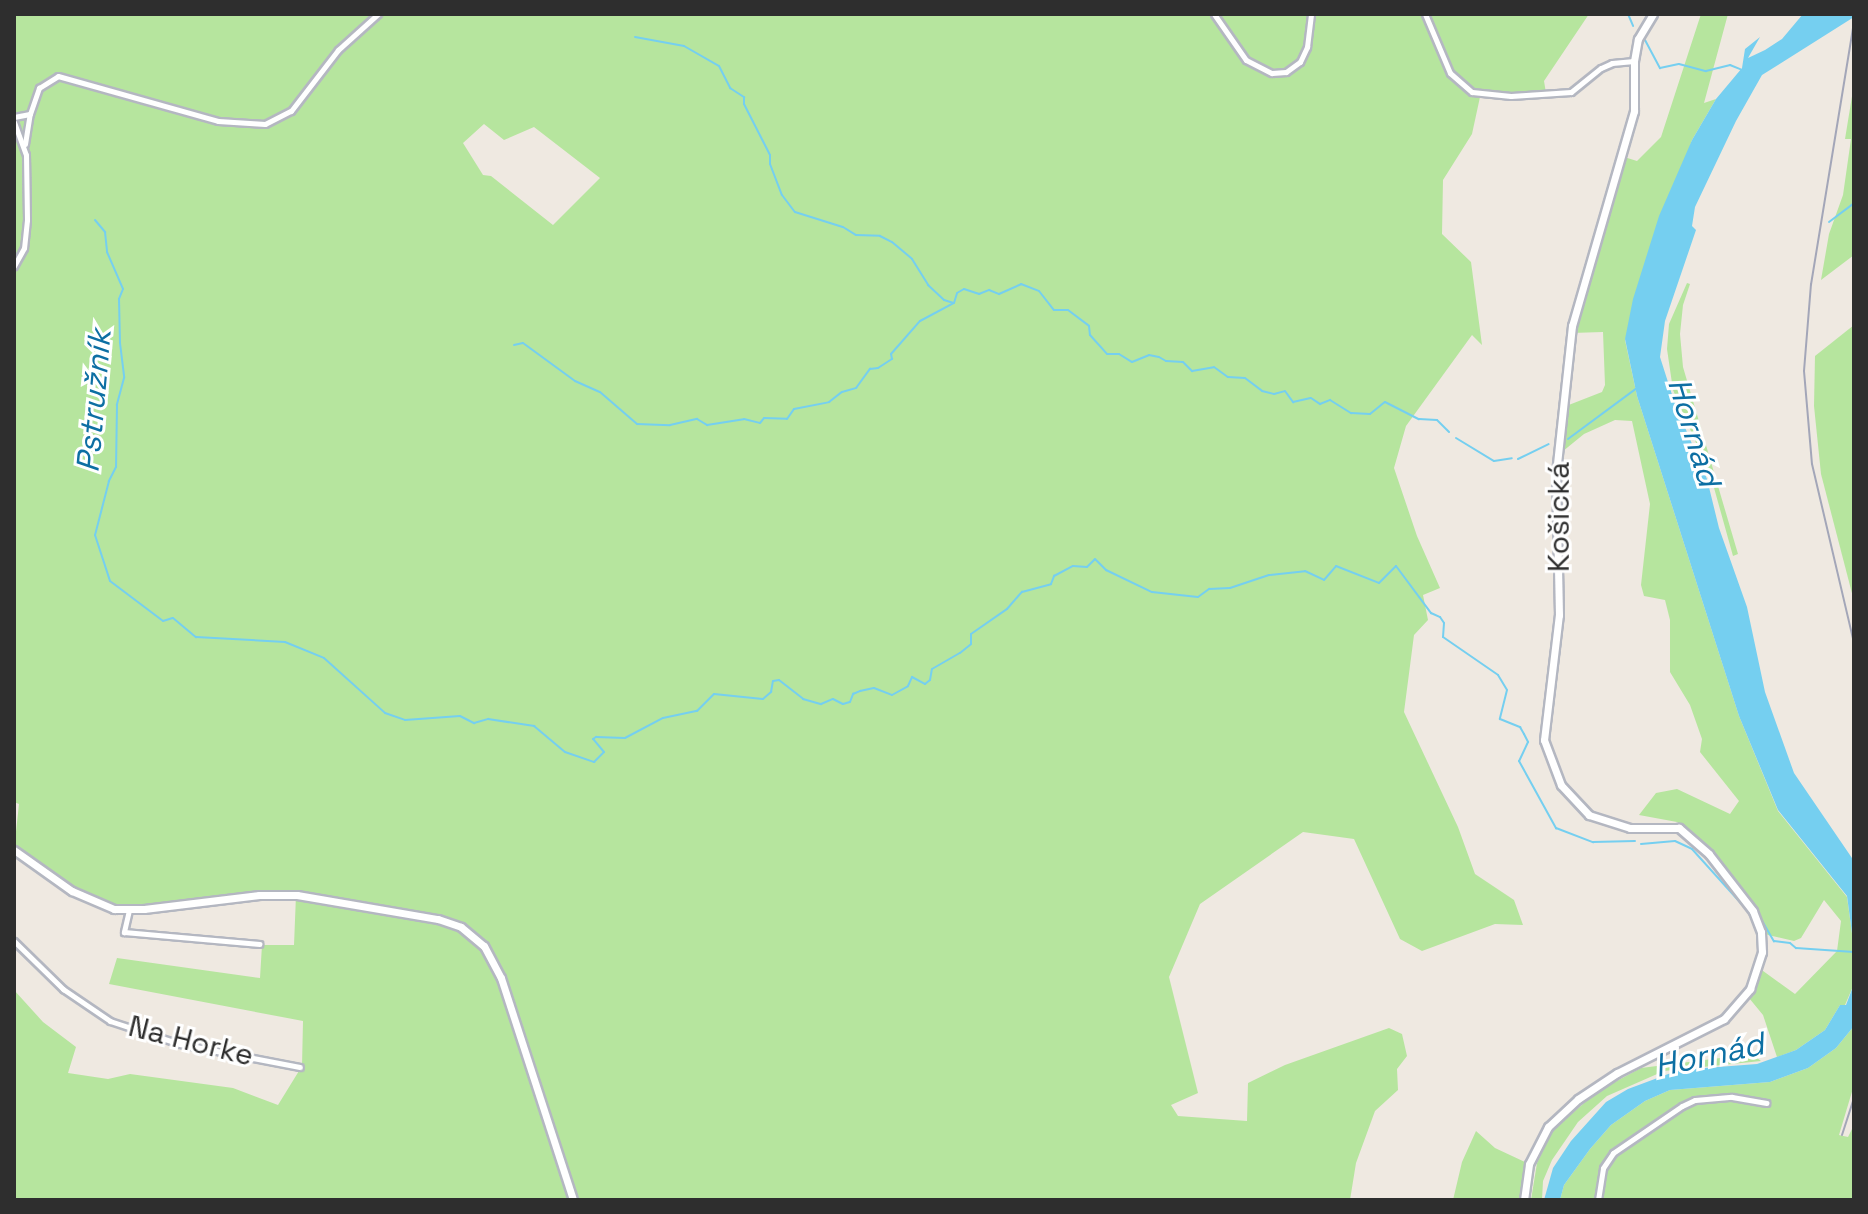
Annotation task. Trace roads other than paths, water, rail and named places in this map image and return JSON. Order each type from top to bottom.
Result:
[{"type":"street","points":[[14,266],[27,236],[24,146],[39,88],[58,76],[218,121],[265,124],[291,111],[338,50],[378,14]]},
{"type":"street","points":[[1214,14],[1246,60],[1272,73],[1286,72],[1300,62],[1307,47],[1311,14]]},
{"type":"street","points":[[1425,14],[1450,73],[1472,92],[1511,96],[1571,92],[1601,68],[1634,61]]},
{"type":"street","name":"Košická","points":[[1524,1200],[1529,1164],[1538,1142],[1562,1112],[1617,1073],[1724,1019],[1750,989],[1762,952],[1761,932],[1753,911],[1709,854],[1679,828],[1630,828],[1589,815],[1573,802],[1551,766],[1544,740],[1544,716],[1559,607],[1554,505],[1559,437],[1578,298],[1634,111],[1634,61],[1640,35],[1653,14]]},
{"type":"street","points":[[24,146],[14,119],[30,114]]},
{"type":"street","points":[[14,850],[82,897],[105,906],[129,910],[236,897],[297,895],[438,919],[470,932],[484,946],[501,978],[573,1200]]},
{"type":"street","points":[[129,910],[124,932],[259,944]]},
{"type":"street","name":"Na Horke","points":[[14,941],[63,989],[110,1021],[180,1044],[300,1067]]},
{"type":"street","points":[[1598,1200],[1603,1168],[1613,1153],[1682,1106],[1695,1100],[1732,1097],[1766,1103]]},
{"type":"water","points":[[1803,14],[1854,14],[1854,17],[1762,75],[1695,207],[1692,226],[1696,230],[1665,321],[1660,357],[1675,404],[1707,479],[1719,528],[1747,607],[1765,692],[1794,773],[1854,861],[1854,948],[1847,896],[1778,810],[1739,716],[1637,396],[1625,339],[1633,299],[1659,216],[1692,140],[1716,99],[1742,68],[1745,49],[1760,37],[1748,58],[1765,50],[1782,39]]},
{"type":"water","points":[[1854,984],[1854,1026],[1836,1048],[1808,1068],[1770,1082],[1670,1090],[1645,1101],[1611,1125],[1590,1149],[1564,1185],[1560,1200],[1544,1200],[1553,1168],[1571,1141],[1606,1102],[1628,1089],[1679,1070],[1757,1064],[1796,1050],[1825,1030],[1840,1005],[1846,1005]]},
{"type":"waterway","points":[[1628,14],[1633,26]]},
{"type":"waterway","points":[[635,37],[684,46],[719,66],[730,88],[744,97],[744,104],[770,155],[770,164],[782,195],[795,212],[843,227],[856,235],[880,236],[892,242],[912,259],[928,285],[944,300],[954,303],[957,293],[964,289],[979,294],[989,290],[999,294],[1021,284],[1039,291],[1054,310],[1068,310],[1089,326],[1090,335],[1107,354],[1119,354],[1132,362],[1149,355],[1166,361],[1183,362],[1192,371],[1214,367],[1228,377],[1245,378],[1262,391],[1274,394],[1285,391],[1293,402],[1311,398],[1320,404],[1330,400],[1351,413],[1370,414],[1385,402],[1419,419],[1437,420],[1449,432]]},
{"type":"waterway","points":[[1645,40],[1660,68],[1679,64],[1706,71],[1730,65],[1740,69]]},
{"type":"waterway","points":[[1829,222],[1854,203]]},
{"type":"waterway","name":"Pstružník","points":[[95,220],[105,232],[107,252],[123,289],[119,299],[124,378],[117,405],[116,467],[109,481],[95,535],[110,581],[163,621],[173,618],[196,637],[285,642],[324,658],[385,713],[405,720],[460,716],[474,723],[488,719],[534,726],[565,752],[594,762],[604,752],[593,739],[596,737],[625,738],[663,718],[697,711],[714,694],[763,699],[771,692],[773,681],[779,680],[803,699],[821,704],[833,699],[843,704],[850,702],[853,694],[874,688],[892,695],[908,686],[912,677],[925,684],[930,680],[932,669],[971,644],[971,634],[1007,609],[1022,592],[1051,584],[1054,576],[1073,566],[1087,567],[1095,559],[1106,570],[1152,592],[1198,597],[1209,589],[1230,588],[1269,575],[1305,571],[1324,580],[1336,566],[1379,583],[1396,566],[1431,613],[1444,623],[1443,637],[1498,675],[1507,690],[1500,719],[1520,727],[1524,734],[1528,742],[1519,761],[1556,828],[1593,842],[1635,841]]},
{"type":"waterway","points":[[514,345],[523,343],[575,381],[600,392],[637,424],[670,425],[697,419],[707,425],[744,419],[760,423],[764,418],[787,419],[794,409],[829,402],[842,392],[856,388],[870,369],[878,368],[892,359],[891,354],[920,321],[954,303]]},
{"type":"waterway","points":[[1568,439],[1637,388]]},
{"type":"waterway","points":[[1456,438],[1494,461],[1512,458]]},
{"type":"waterway","points":[[1518,459],[1549,444]]},
{"type":"waterway","name":"Pstružník","points":[[1641,844],[1675,841],[1692,849],[1747,910]]},
{"type":"waterway","name":"Pstružník","points":[[1757,912],[1774,941],[1790,943],[1796,948],[1854,952]]},
{"type":"railway","points":[[1854,22],[1811,284],[1804,371],[1812,464],[1854,643]]},
{"type":"railway","points":[[1842,1135],[1854,1098]]},
{"type":"water label","name":"Hornád","points":[[1694,432]]},
{"type":"water label","name":"Hornád","points":[[1709,1055]]}]
